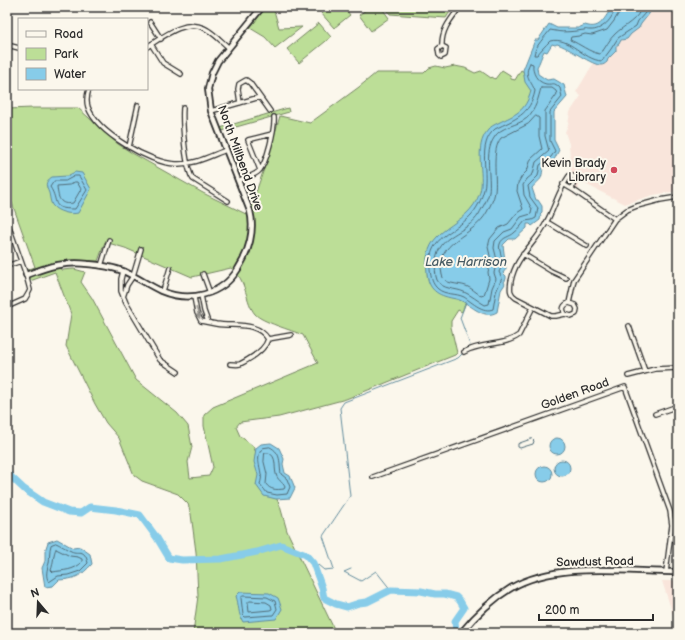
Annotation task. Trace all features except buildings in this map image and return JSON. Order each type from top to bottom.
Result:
[{"type":"street","name":"North Millbend Drive","points":[[26,275],[62,263],[101,266],[124,271],[163,291],[181,296],[194,297],[210,293],[221,287],[236,272],[241,264],[249,243],[252,228],[252,216],[211,111],[208,96],[214,67],[228,47],[262,7]]},
{"type":"street","points":[[442,46],[442,39],[446,27],[460,7]]},
{"type":"street","points":[[150,22],[161,39]]},
{"type":"street","points":[[148,46],[179,28],[194,25],[208,30],[228,47]]},
{"type":"street","points":[[151,44],[163,63],[181,74]]},
{"type":"street","points":[[7,45],[18,48]]},
{"type":"street","points":[[240,103],[238,89],[239,84],[246,80],[250,83],[270,111]]},
{"type":"street","points":[[88,90],[87,101],[91,113],[108,132],[129,147],[161,161],[174,164],[188,163],[201,160],[226,150]]},
{"type":"street","points":[[211,111],[260,98]]},
{"type":"street","points":[[129,147],[138,105]]},
{"type":"street","points":[[183,108],[182,115],[191,176],[193,179],[228,202]]},
{"type":"street","points":[[238,180],[256,174],[265,162],[274,127],[274,117]]},
{"type":"street","points":[[260,170],[248,140],[272,134]]},
{"type":"street","points":[[564,314],[564,306],[569,303],[575,304],[577,312],[571,316],[564,314],[551,316],[516,298],[510,291],[513,272],[517,262],[547,222],[563,184],[571,175],[575,178],[572,189]]},
{"type":"street","points":[[563,184],[615,219]]},
{"type":"street","points":[[569,303],[574,280],[615,219],[627,210],[637,206],[678,197]]},
{"type":"street","points":[[7,221],[29,285],[28,294],[25,300],[7,307]]},
{"type":"street","points":[[547,222],[587,246]]},
{"type":"street","points":[[101,266],[109,240]]},
{"type":"street","points":[[123,297],[128,281],[133,276],[142,249]]},
{"type":"street","points":[[523,254],[566,278]]},
{"type":"street","points":[[7,266],[21,261]]},
{"type":"street","points":[[163,291],[170,268]]},
{"type":"street","points":[[124,271],[120,284],[123,297],[156,354],[164,364],[178,372]]},
{"type":"street","points":[[203,274],[210,293]]},
{"type":"street","points":[[201,295],[208,322]]},
{"type":"street","points":[[194,297],[197,313],[201,321],[215,324],[251,326],[261,331],[268,340]]},
{"type":"street","points":[[464,352],[478,346],[509,341],[515,338],[519,335],[533,307]]},
{"type":"street","points":[[629,326],[645,371]]},
{"type":"street","points":[[230,364],[239,364],[259,352],[268,340],[291,336]]},
{"type":"street","points":[[628,376],[655,369],[678,368]]},
{"type":"street","name":"Golden Road","points":[[373,477],[625,387],[670,511],[672,525],[666,572]]},
{"type":"street","points":[[655,414],[678,406]]},
{"type":"street","name":"Sawdust Road","points":[[461,633],[482,610],[502,594],[522,583],[543,575],[594,570],[678,572]]},
{"type":"shaded area","points":[[635,7],[678,7],[678,191],[653,195],[625,204],[579,181],[579,188],[575,191],[573,197],[569,144],[565,132],[568,125],[570,112],[581,96],[576,92],[607,41]]},
{"type":"shaded area","points":[[662,581],[678,581],[678,630]]},
{"type":"green space","points":[[266,7],[273,7],[279,28],[302,27],[275,48],[265,37],[250,28]]},
{"type":"green space","points":[[328,7],[344,7],[350,15],[334,28],[321,13]]},
{"type":"green space","points":[[370,7],[381,7],[389,18],[371,31],[359,15]]},
{"type":"green space","points":[[385,7],[453,7],[446,18],[390,14]]},
{"type":"green space","points":[[319,23],[331,37],[299,63],[287,49]]},
{"type":"green space","points":[[436,66],[445,68],[455,66],[465,68],[475,73],[481,71],[495,79],[502,70],[510,75],[511,79],[515,80],[521,70],[534,78],[537,83],[492,235],[462,312],[458,310],[451,321],[457,353],[346,399],[279,417],[240,422],[236,427],[240,436],[253,446],[280,506],[287,531],[336,633],[193,633],[198,596],[196,552],[191,514],[188,504],[178,494],[142,481],[134,475],[119,438],[106,423],[95,404],[66,346],[71,314],[55,272],[30,281],[31,276],[54,268],[53,264],[32,271],[27,270],[35,267],[7,189],[7,109],[78,108],[118,144],[132,153],[203,193],[248,215],[280,116],[310,123],[376,73],[424,73],[429,68]],"holes":[[[105,242],[125,248],[192,277],[231,268],[240,278],[249,303],[255,314],[270,323],[303,335],[318,363],[213,407],[204,415],[204,426],[213,467],[209,476],[190,478],[188,462],[192,447],[188,426],[177,413],[136,380],[92,298],[81,282],[85,272],[74,269],[61,270],[59,262],[69,260],[98,261]]]},
{"type":"green space","points":[[288,108],[289,112],[222,131],[220,128]]},
{"type":"water","name":"Lake Harrison","points":[[613,7],[651,7],[649,14],[639,28],[627,39],[621,40],[616,46],[616,51],[606,63],[597,65],[562,46],[552,44],[547,52],[544,51],[537,67],[538,74],[547,80],[554,79],[564,85],[567,97],[554,112],[554,140],[559,150],[554,160],[543,168],[540,180],[532,188],[536,200],[538,200],[542,206],[540,220],[532,226],[527,224],[527,228],[515,239],[509,239],[503,245],[506,269],[503,273],[506,276],[506,279],[501,290],[497,312],[492,314],[481,313],[461,301],[440,295],[433,289],[428,280],[427,257],[431,245],[438,236],[466,214],[474,205],[480,192],[481,185],[481,144],[488,130],[519,112],[526,104],[531,91],[525,82],[523,70],[535,40],[538,40],[549,24],[557,28],[578,28],[585,25],[595,26],[602,22]]},
{"type":"water","points":[[75,172],[82,173],[91,189],[78,213],[72,214],[57,209],[52,205],[47,182],[52,177],[67,176]]},
{"type":"water","points":[[554,438],[560,438],[565,443],[563,452],[560,454],[554,454],[549,449],[549,443]]},
{"type":"water","points":[[271,443],[279,448],[284,459],[283,464],[285,473],[290,476],[295,488],[290,498],[276,499],[264,496],[256,485],[258,475],[254,462],[256,448],[261,444]]},
{"type":"water","points":[[562,460],[568,462],[570,468],[568,474],[562,476],[556,474],[554,468],[556,462]]},
{"type":"water","points":[[541,466],[547,466],[552,471],[550,480],[547,482],[541,482],[536,477],[536,471]]},
{"type":"water","points":[[57,539],[73,548],[80,547],[90,554],[92,564],[78,576],[70,579],[59,580],[53,586],[45,587],[42,568],[45,561],[45,551],[48,542]]},
{"type":"water","points":[[240,592],[269,593],[278,598],[282,609],[276,619],[243,622],[240,616],[236,596]]},
{"type":"waterway","points":[[466,302],[460,318],[470,345],[467,349]]},
{"type":"waterway","points":[[316,569],[318,565],[324,570],[334,569],[323,536],[350,496],[340,408],[344,402],[458,358],[463,353]]},
{"type":"waterway","points":[[7,473],[24,489],[43,502],[69,512],[81,513],[90,507],[140,515],[157,538],[169,558],[182,560],[221,559],[257,552],[281,545],[306,555],[313,563],[324,598],[336,604],[347,607],[367,602],[391,590],[421,591],[456,597],[464,608],[455,621],[456,633]]},
{"type":"waterway","points":[[351,569],[344,572],[361,581],[376,571],[391,590]]},
{"type":"place","name":"Kevin Brady Library","points":[[614,170]]}]
